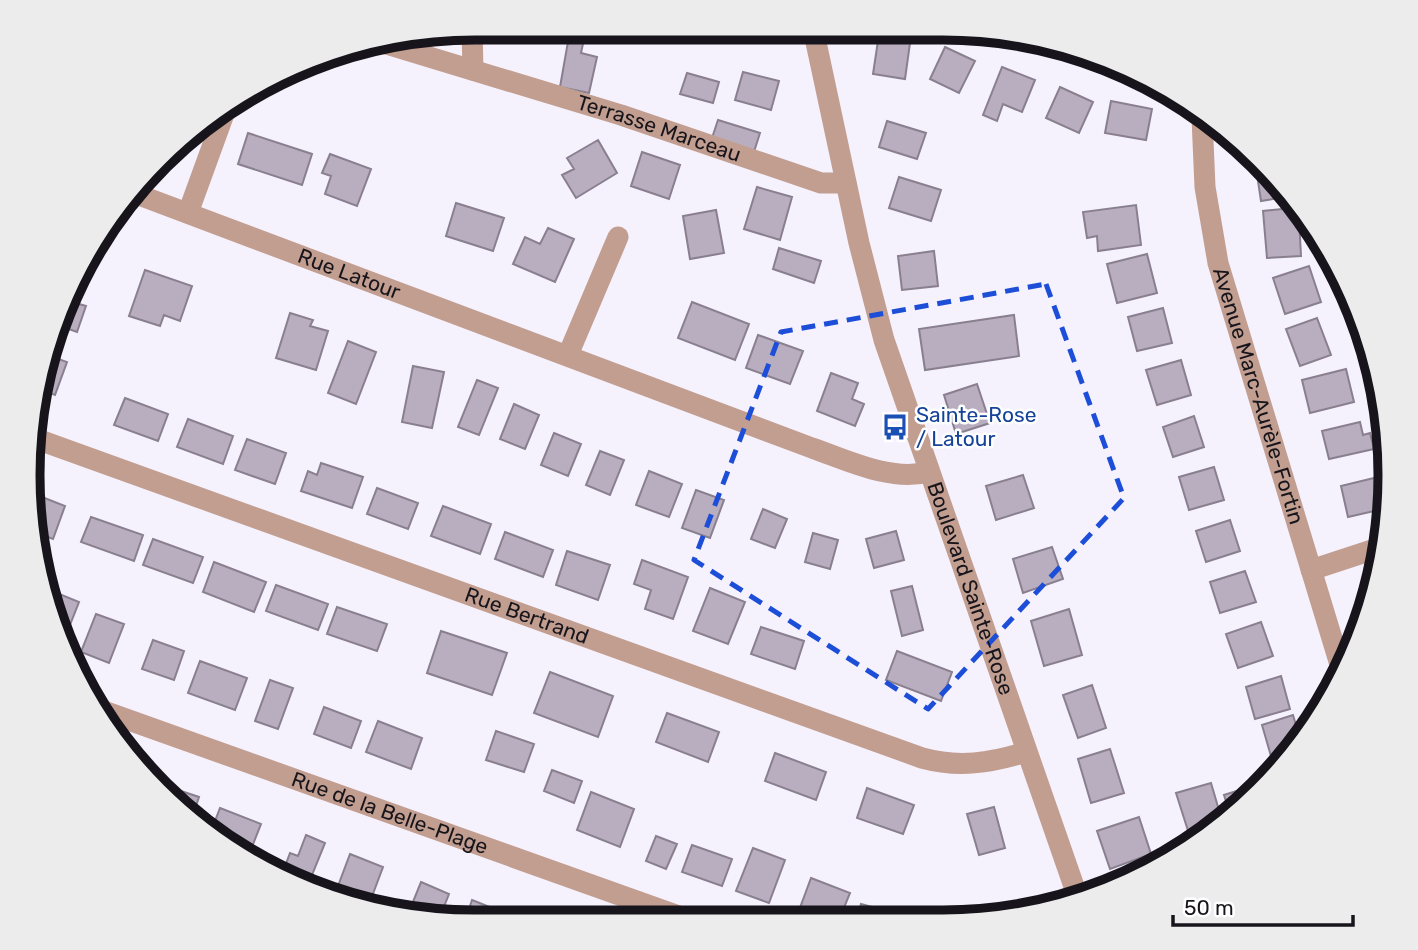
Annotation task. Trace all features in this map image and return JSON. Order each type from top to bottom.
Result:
[{"type":"street","points":[[472,40],[473,70]]},
{"type":"street","name":"Boulevard Sainte-Rose","points":[[815,40],[878,320],[928,472],[1075,889]]},
{"type":"street","name":"Terrasse Marceau","points":[[398,48],[821,183],[846,183]]},
{"type":"street","points":[[188,213],[221,122]]},
{"type":"street","name":"Avenue Marc-Aurèle-Fortin","points":[[1202,126],[1205,187],[1217,263],[1338,657]]},
{"type":"street","name":"Rue Latour","points":[[142,196],[846,460],[900,474],[928,472]]},
{"type":"street","points":[[568,355],[618,237]]},
{"type":"street","name":"Rue Bertrand","points":[[42,441],[922,758],[955,765],[976,765],[1026,752]]},
{"type":"street","points":[[1311,570],[1371,551]]},
{"type":"street","name":"Rue de la Belle-Plage","points":[[112,714],[662,910]]},
{"type":"highlighted area","points":[[1046,284],[1124,498],[928,709],[694,560],[781,332]]},
{"type":"building","points":[[568,40],[584,40],[581,53],[597,57],[589,93],[560,87]]},
{"type":"building","points":[[878,40],[910,40],[905,79],[873,74]]},
{"type":"building","points":[[945,47],[975,61],[959,93],[930,79]]},
{"type":"building","points":[[1002,67],[1035,80],[1022,112],[1003,104],[997,121],[983,115]]},
{"type":"building","points":[[743,72],[779,81],[771,110],[735,100]]},
{"type":"building","points":[[687,73],[719,82],[713,103],[680,94]]},
{"type":"building","points":[[1060,87],[1093,102],[1079,133],[1046,118]]},
{"type":"building","points":[[1111,101],[1152,109],[1146,140],[1105,133]]},
{"type":"building","points":[[718,120],[760,133],[752,158],[710,144]]},
{"type":"building","points":[[887,121],[926,133],[917,159],[879,147]]},
{"type":"building","points":[[248,133],[312,154],[302,185],[238,164]]},
{"type":"building","points":[[598,140],[617,173],[576,198],[562,175],[574,169],[567,158]]},
{"type":"building","points":[[642,152],[680,165],[669,199],[631,186]]},
{"type":"building","points":[[330,154],[371,169],[357,206],[325,194],[331,176],[322,173]]},
{"type":"building","points":[[1257,175],[1278,198],[1261,201]]},
{"type":"building","points":[[899,177],[941,190],[931,221],[889,208]]},
{"type":"building","points":[[757,187],[792,197],[780,240],[744,229]]},
{"type":"building","points":[[456,203],[504,218],[493,251],[446,236]]},
{"type":"building","points":[[1136,205],[1141,245],[1098,251],[1097,236],[1087,238],[1083,212]]},
{"type":"building","points":[[1287,209],[1299,226],[1301,256],[1267,258],[1263,211]]},
{"type":"building","points":[[716,210],[724,253],[690,259],[683,216]]},
{"type":"building","points":[[548,228],[574,239],[555,282],[513,264],[525,237],[540,244]]},
{"type":"building","points":[[779,248],[821,261],[814,283],[773,269]]},
{"type":"building","points":[[934,251],[938,286],[902,290],[898,256]]},
{"type":"building","points":[[1147,254],[1157,293],[1117,303],[1107,264]]},
{"type":"building","points":[[1309,266],[1321,302],[1285,314],[1273,278]]},
{"type":"building","points":[[145,270],[192,286],[180,321],[164,315],[160,326],[129,316]]},
{"type":"building","points":[[692,302],[749,324],[735,360],[678,338]]},
{"type":"building","points":[[76,303],[86,306],[77,332],[66,328]]},
{"type":"building","points":[[1163,308],[1172,343],[1137,351],[1128,317]]},
{"type":"building","points":[[290,313],[313,320],[310,326],[328,331],[316,370],[276,358]]},
{"type":"building","points":[[1014,315],[1019,356],[925,370],[919,329]]},
{"type":"building","points":[[1317,318],[1331,355],[1300,366],[1286,329]]},
{"type":"building","points":[[758,335],[803,351],[790,384],[746,368]]},
{"type":"building","points":[[348,341],[376,352],[356,404],[328,393]]},
{"type":"building","points":[[56,358],[67,362],[55,395],[49,393]]},
{"type":"building","points":[[1181,360],[1191,395],[1157,405],[1146,370]]},
{"type":"building","points":[[413,366],[444,372],[432,428],[402,422]]},
{"type":"building","points":[[1346,369],[1354,402],[1310,413],[1302,380]]},
{"type":"building","points":[[831,373],[858,383],[852,399],[864,404],[855,426],[817,411]]},
{"type":"building","points":[[477,380],[498,388],[479,435],[458,427]]},
{"type":"building","points":[[977,384],[990,423],[956,434],[944,395]]},
{"type":"building","points":[[125,398],[168,414],[158,441],[114,425]]},
{"type":"building","points":[[514,404],[539,415],[525,449],[500,439]]},
{"type":"building","points":[[1194,416],[1204,447],[1173,457],[1163,427]]},
{"type":"building","points":[[188,419],[233,436],[223,464],[177,447]]},
{"type":"building","points":[[1360,422],[1363,435],[1370,433],[1374,449],[1329,459],[1322,431]]},
{"type":"building","points":[[554,433],[581,444],[568,476],[541,465]]},
{"type":"building","points":[[247,439],[286,453],[275,484],[235,470]]},
{"type":"building","points":[[600,451],[624,460],[610,495],[586,485]]},
{"type":"building","points":[[321,463],[363,477],[352,508],[301,491],[308,471],[317,475]]},
{"type":"building","points":[[1214,467],[1224,500],[1189,510],[1179,477]]},
{"type":"building","points":[[649,471],[682,484],[669,517],[636,505]]},
{"type":"building","points":[[1023,475],[1034,508],[996,520],[986,486]]},
{"type":"building","points":[[1378,477],[1376,511],[1348,517],[1341,486]]},
{"type":"building","points":[[377,488],[418,503],[408,529],[367,514]]},
{"type":"building","points":[[696,490],[724,500],[710,538],[682,528]]},
{"type":"building","points":[[41,496],[65,506],[53,539],[45,536]]},
{"type":"building","points":[[443,506],[491,524],[480,554],[431,536]]},
{"type":"building","points":[[763,509],[787,519],[775,548],[751,539]]},
{"type":"building","points":[[91,517],[143,535],[134,561],[81,542]]},
{"type":"building","points":[[1230,520],[1240,551],[1206,562],[1196,531]]},
{"type":"building","points":[[896,531],[904,560],[874,568],[866,539]]},
{"type":"building","points":[[505,532],[553,550],[543,577],[495,559]]},
{"type":"building","points":[[813,533],[838,540],[830,569],[805,562]]},
{"type":"building","points":[[153,539],[203,557],[193,583],[143,565]]},
{"type":"building","points":[[1052,547],[1063,579],[1023,593],[1013,559]]},
{"type":"building","points":[[567,551],[610,565],[598,600],[556,585]]},
{"type":"building","points":[[642,560],[688,577],[673,619],[645,609],[651,590],[634,584]]},
{"type":"building","points":[[214,562],[266,582],[254,612],[203,592]]},
{"type":"building","points":[[1245,571],[1256,602],[1220,613],[1210,582]]},
{"type":"building","points":[[276,585],[328,604],[318,630],[266,611]]},
{"type":"building","points":[[912,586],[923,630],[902,636],[891,591]]},
{"type":"building","points":[[710,588],[745,602],[728,644],[693,631]]},
{"type":"building","points":[[56,593],[79,602],[68,629]]},
{"type":"building","points":[[337,607],[387,624],[377,651],[327,634]]},
{"type":"building","points":[[1069,609],[1082,655],[1044,666],[1031,621]]},
{"type":"building","points":[[96,614],[124,624],[109,663],[81,652]]},
{"type":"building","points":[[1261,622],[1273,656],[1238,668],[1226,634]]},
{"type":"building","points":[[761,627],[804,641],[795,669],[751,654]]},
{"type":"building","points":[[441,631],[507,653],[492,695],[427,673]]},
{"type":"building","points":[[153,640],[184,651],[174,680],[142,669]]},
{"type":"building","points":[[897,651],[952,672],[941,701],[886,680]]},
{"type":"building","points":[[200,661],[247,678],[235,710],[188,693]]},
{"type":"building","points":[[550,672],[613,696],[598,737],[534,713]]},
{"type":"building","points":[[1281,676],[1290,709],[1255,719],[1246,687]]},
{"type":"building","points":[[270,680],[293,688],[278,729],[255,721]]},
{"type":"building","points":[[1092,685],[1106,728],[1078,738],[1063,695]]},
{"type":"building","points":[[324,707],[361,721],[351,748],[314,734]]},
{"type":"building","points":[[667,713],[719,732],[708,762],[656,742]]},
{"type":"building","points":[[1293,715],[1297,728],[1272,760],[1262,725]]},
{"type":"building","points":[[378,721],[422,738],[411,769],[366,752]]},
{"type":"building","points":[[496,731],[534,744],[524,772],[486,760]]},
{"type":"building","points":[[1110,749],[1124,793],[1091,803],[1078,759]]},
{"type":"building","points":[[775,753],[826,772],[816,800],[765,781]]},
{"type":"building","points":[[552,770],[582,781],[574,803],[544,791]]},
{"type":"building","points":[[1211,783],[1219,811],[1189,833],[1176,793]]},
{"type":"building","points":[[867,788],[914,805],[903,834],[857,818]]},
{"type":"building","points":[[175,789],[199,797],[195,808]]},
{"type":"building","points":[[1243,789],[1227,804],[1224,795]]},
{"type":"building","points":[[591,792],[634,809],[620,847],[577,830]]},
{"type":"building","points":[[994,807],[1005,848],[979,855],[967,814]]},
{"type":"building","points":[[220,808],[261,824],[252,848],[214,823]]},
{"type":"building","points":[[1139,817],[1151,854],[1110,869],[1097,831]]},
{"type":"building","points":[[306,835],[325,843],[311,878],[285,866],[290,853],[298,856]]},
{"type":"building","points":[[656,836],[677,844],[666,869],[646,861]]},
{"type":"building","points":[[692,845],[732,859],[722,886],[682,872]]},
{"type":"building","points":[[753,848],[785,860],[769,903],[736,891]]},
{"type":"building","points":[[350,854],[383,867],[372,897],[337,888]]},
{"type":"building","points":[[811,878],[850,893],[843,910],[799,910]]},
{"type":"building","points":[[421,882],[449,894],[443,909],[412,905]]},
{"type":"building","points":[[472,900],[497,910],[475,910],[469,910]]},
{"type":"building","points":[[861,904],[883,910],[859,910]]},
{"type":"place","name":"Sainte-Rose / Latour","points":[[895,427]]}]
